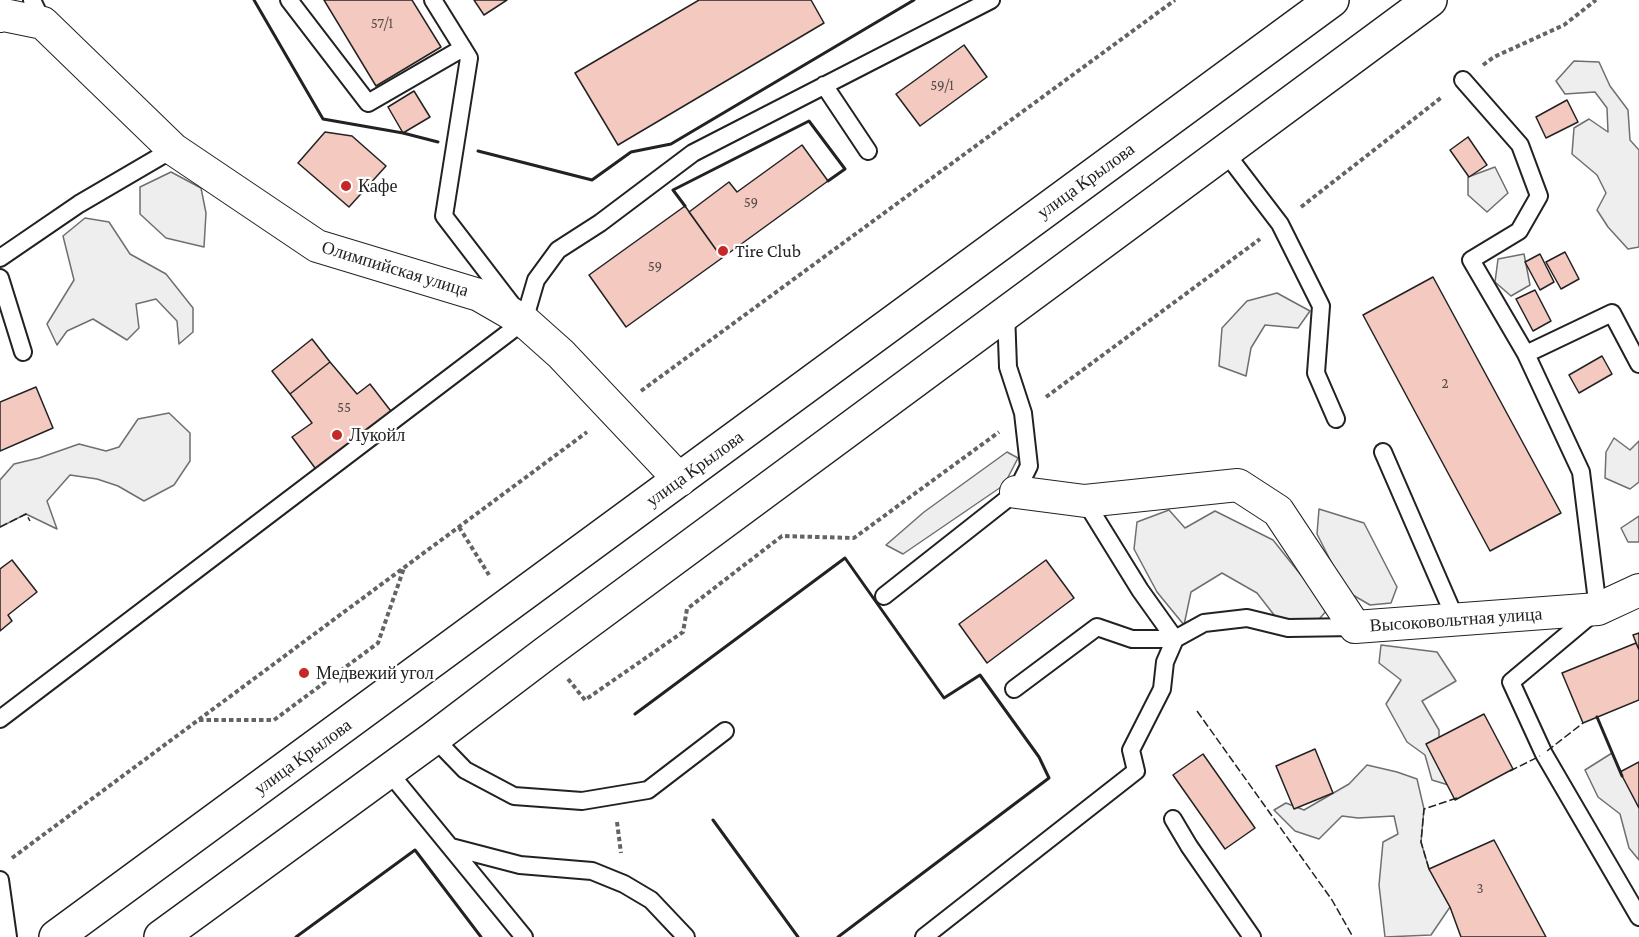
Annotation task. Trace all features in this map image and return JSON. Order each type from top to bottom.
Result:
[{"type":"main road","name":"улица Крылова","points":[[56,937],[1332,0]]},
{"type":"main road","points":[[161,937],[434,738],[555,646],[1430,0]]},
{"type":"street","name":"Олимпийская улица","points":[[0,16],[38,12],[173,149],[317,246],[479,294],[524,321],[561,354],[680,480]]},
{"type":"street","name":"Высоковольтная улица","points":[[1016,492],[1085,501],[1238,485],[1278,511],[1355,627],[1598,609],[1639,590]]},
{"type":"lane","points":[[289,0],[368,103],[463,48]]},
{"type":"lane","points":[[433,0],[469,58],[444,216],[524,321]]},
{"type":"lane","points":[[3,714],[524,321],[536,280],[558,250],[600,224],[693,153],[991,0]]},
{"type":"lane","points":[[1463,80],[1520,145],[1539,196],[1519,231],[1471,260],[1526,354],[1581,472],[1598,609],[1511,682],[1544,754],[1639,917]]},
{"type":"lane","points":[[824,85],[868,152]]},
{"type":"lane","points":[[0,258],[79,204],[173,149]]},
{"type":"lane","points":[[1226,152],[1280,224],[1321,306],[1316,374],[1336,418]]},
{"type":"lane","points":[[0,278],[23,352]]},
{"type":"lane","points":[[884,596],[1016,492],[1029,466],[1023,414],[1008,367],[1006,312]]},
{"type":"lane","points":[[1526,354],[1612,313],[1639,364]]},
{"type":"lane","points":[[1383,452],[1456,620]]},
{"type":"lane","points":[[1085,501],[1140,590],[1175,639]]},
{"type":"lane","points":[[1014,688],[1096,627],[1132,639],[1175,639],[1204,623],[1247,618],[1288,628],[1355,627]]},
{"type":"lane","points":[[924,937],[1136,771],[1131,750],[1162,689],[1165,662],[1175,639]]},
{"type":"lane","points":[[434,738],[465,770],[514,796],[582,801],[648,790],[725,731]]},
{"type":"lane","points":[[388,771],[524,937]]},
{"type":"lane","points":[[1173,819],[1252,937]]},
{"type":"lane","points":[[450,848],[520,865],[592,871],[624,884],[651,900],[686,937]]},
{"type":"lane","points":[[0,880],[8,937]]},
{"type":"path","points":[[585,700],[683,632],[687,609],[782,536],[855,538],[1280,224],[1494,57],[1564,25],[1596,0]]},
{"type":"path","points":[[198,720],[274,720],[378,643],[404,567]]},
{"type":"path","points":[[615,796],[624,884]]},
{"type":"shaded area","points":[[1574,61],[1599,62],[1610,86],[1628,110],[1630,140],[1639,150],[1639,247],[1628,249],[1608,227],[1597,210],[1606,193],[1597,175],[1572,154],[1574,128],[1589,119],[1608,132],[1607,108],[1595,92],[1565,94],[1556,81]]},
{"type":"shaded area","points":[[1495,167],[1508,193],[1487,212],[1468,195],[1468,177]]},
{"type":"shaded area","points":[[171,172],[201,188],[206,213],[204,247],[166,238],[140,214],[140,187]]},
{"type":"shaded area","points":[[85,218],[109,222],[130,254],[166,274],[193,308],[193,332],[179,344],[177,321],[156,299],[136,304],[139,328],[127,340],[93,319],[67,331],[57,345],[47,324],[74,280],[63,236]]},
{"type":"shaded area","points":[[1524,254],[1530,285],[1511,296],[1495,282],[1498,259]]},
{"type":"shaded area","points":[[1277,293],[1310,311],[1298,328],[1265,325],[1251,348],[1246,376],[1219,366],[1222,328],[1247,301]]},
{"type":"shaded area","points":[[169,413],[190,433],[190,461],[174,485],[144,501],[118,486],[97,479],[70,475],[47,501],[57,529],[26,514],[0,527],[0,480],[14,464],[79,444],[106,451],[119,447],[138,419]]},
{"type":"shaded area","points":[[1614,438],[1630,450],[1639,441],[1639,482],[1630,489],[1605,478],[1606,452]]},
{"type":"shaded area","points":[[1007,452],[1018,458],[1004,485],[903,554],[886,545],[924,512]]},
{"type":"shaded area","points":[[1319,509],[1364,523],[1397,587],[1391,603],[1370,605],[1346,591],[1317,534]]},
{"type":"shaded area","points":[[1169,510],[1185,528],[1215,511],[1273,540],[1328,609],[1313,626],[1278,620],[1257,593],[1222,573],[1191,592],[1184,625],[1157,592],[1134,549],[1137,522]]},
{"type":"shaded area","points":[[1639,516],[1639,542],[1628,542],[1621,528]]},
{"type":"shaded area","points":[[1381,645],[1437,652],[1456,681],[1422,701],[1439,730],[1439,738],[1455,787],[1432,780],[1425,755],[1407,742],[1386,704],[1401,680],[1379,663]]},
{"type":"shaded area","points":[[1612,753],[1639,808],[1639,860],[1629,848],[1620,814],[1598,797],[1585,770]]},
{"type":"shaded area","points":[[1367,765],[1417,779],[1424,809],[1421,842],[1429,869],[1450,907],[1431,935],[1385,937],[1379,885],[1383,842],[1398,834],[1394,816],[1358,818],[1342,816],[1319,839],[1295,831],[1274,810],[1286,803],[1304,810],[1349,784]]},
{"type":"building","points":[[324,0],[412,0],[441,47],[376,86]]},
{"type":"building","points":[[474,0],[507,0],[484,15]]},
{"type":"building","points":[[699,0],[811,0],[824,23],[618,145],[575,73]]},
{"type":"building","points":[[964,45],[987,77],[920,126],[896,94]]},
{"type":"building","points":[[414,91],[430,117],[403,133],[388,107]]},
{"type":"building","points":[[1567,100],[1578,122],[1546,138],[1536,117]]},
{"type":"building","name":"Кафе","points":[[325,132],[352,136],[386,166],[349,207],[298,163]]},
{"type":"building","points":[[1468,137],[1487,165],[1469,177],[1450,150]]},
{"type":"building","points":[[802,145],[828,181],[722,258],[689,212],[729,182],[737,192]]},
{"type":"building","points":[[685,206],[722,258],[626,327],[589,275]]},
{"type":"building","points":[[1565,252],[1579,279],[1561,289],[1546,262]]},
{"type":"building","points":[[1540,254],[1554,282],[1540,290],[1525,262]]},
{"type":"building","points":[[1433,277],[1561,513],[1490,551],[1363,315]]},
{"type":"building","points":[[1535,290],[1551,321],[1533,331],[1516,299]]},
{"type":"building","points":[[312,339],[330,362],[290,394],[272,371]]},
{"type":"building","points":[[1602,356],[1612,374],[1579,393],[1569,375]]},
{"type":"building","points":[[330,362],[357,394],[370,384],[397,419],[321,476],[292,437],[312,423],[290,394]]},
{"type":"building","points":[[36,387],[53,428],[0,451],[0,402]]},
{"type":"building","points":[[12,560],[37,592],[8,615],[12,621],[0,631],[0,569]]},
{"type":"building","points":[[1046,560],[1074,598],[987,663],[959,624]]},
{"type":"building","points":[[1639,633],[1639,650],[1633,635]]},
{"type":"building","points":[[1636,643],[1639,650],[1639,700],[1583,723],[1562,673]]},
{"type":"building","points":[[1484,714],[1513,769],[1455,800],[1426,744]]},
{"type":"building","points":[[1315,749],[1333,793],[1294,809],[1276,766]]},
{"type":"building","points":[[1203,754],[1255,828],[1225,849],[1173,775]]},
{"type":"building","points":[[1639,762],[1639,808],[1620,772]]},
{"type":"building","points":[[1494,840],[1546,937],[1461,937],[1450,907],[1429,869]]},
{"type":"fence","points":[[0,527],[26,514],[30,521]]},
{"type":"fence","points":[[1197,711],[1332,900],[1353,937]]},
{"type":"fence","points":[[1547,751],[1583,723]]},
{"type":"fence","points":[[1510,771],[1540,756]]},
{"type":"fence","points":[[1429,869],[1421,842],[1424,809],[1457,798]]},
{"type":"wall","points":[[254,0],[323,119],[403,133],[438,142]]},
{"type":"wall","points":[[478,151],[592,180],[631,152],[671,144],[914,0]]},
{"type":"wall","points":[[685,206],[673,190],[809,121],[845,169],[828,181]]},
{"type":"wall","points":[[635,714],[845,558],[944,698],[980,675],[1039,757],[1049,778],[838,937]]},
{"type":"wall","points":[[1597,717],[1622,776]]},
{"type":"wall","points":[[713,820],[798,937]]},
{"type":"wall","points":[[296,937],[415,850],[481,937]]},
{"type":"place","name":"Кафе","points":[[346,186]]},
{"type":"place","name":"Tire Club","points":[[723,251]]},
{"type":"place","name":"Лукойл","points":[[337,435]]},
{"type":"place","name":"Медвежий угол","points":[[304,673]]}]
